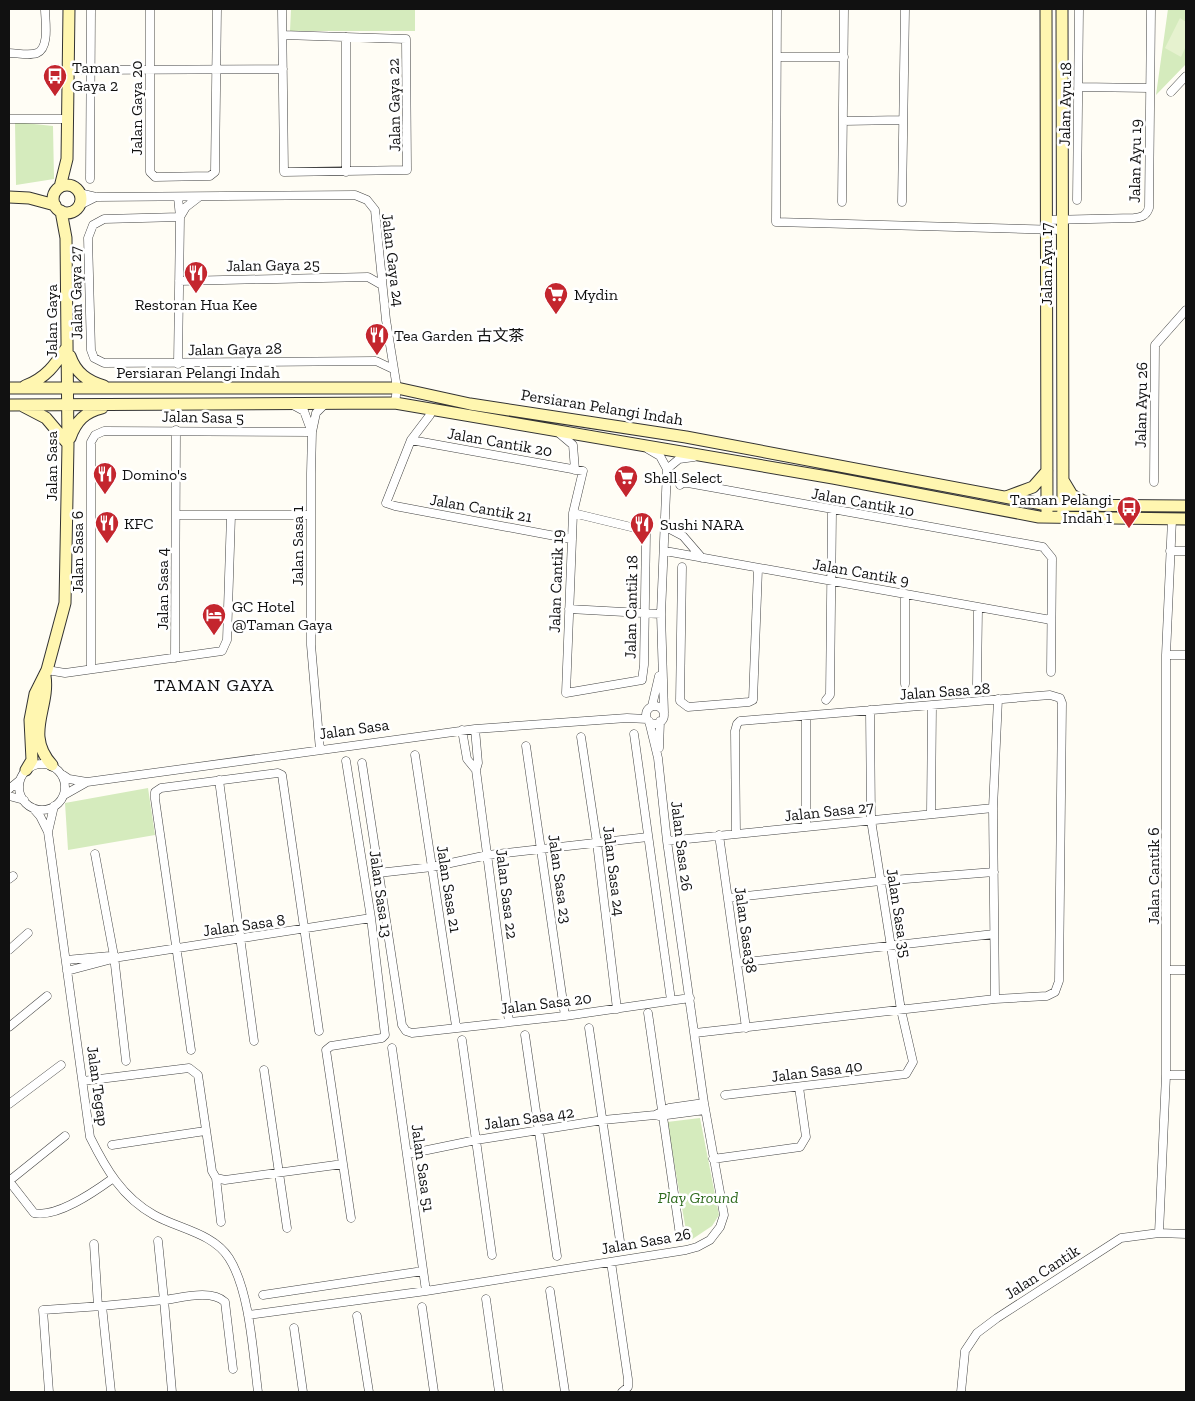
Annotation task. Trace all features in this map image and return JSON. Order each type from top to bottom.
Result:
[{"type":"main road","points":[[58,208],[53,197],[58,188],[67,159],[69,9]]},
{"type":"main road","name":"Jalan Ayu 17","points":[[1046,9],[1047,518]]},
{"type":"main road","name":"Jalan Ayu 17","points":[[1062,9],[1062,519]]},
{"type":"main road","points":[[9,197],[29,198],[58,208],[76,208],[77,190],[67,159]]},
{"type":"main road","points":[[29,198],[67,185],[77,190]]},
{"type":"main road","name":"Jalan Gaya","points":[[58,208],[66,238],[68,404]]},
{"type":"main road","name":"Jalan Gaya","points":[[66,238],[76,208]]},
{"type":"main road","points":[[67,347],[74,367],[82,376],[95,384],[111,388]]},
{"type":"main road","points":[[12,389],[38,381],[48,374],[67,347]]},
{"type":"main road","name":"Persiaran Pelangi Indah","points":[[12,389],[397,388],[470,404],[686,437],[1047,505],[1186,506]]},
{"type":"main road","name":"Persiaran Pelangi Indah","points":[[14,404],[115,406],[395,403],[703,455],[1047,518],[1186,519]]},
{"type":"main road","points":[[14,404],[36,411],[46,418],[68,444]]},
{"type":"main road","name":"Jalan Sasa","points":[[52,765],[44,757],[39,733],[39,719],[46,686],[46,673],[65,603],[68,404]]},
{"type":"main road","points":[[68,444],[73,429],[89,411],[115,406]]},
{"type":"main road","points":[[1006,497],[1033,487],[1047,471]]},
{"type":"main road","points":[[1062,478],[1072,495],[1092,506]]},
{"type":"main road","points":[[1164,506],[1172,513],[1172,519]]},
{"type":"main road","name":"Jalan Sasa","points":[[23,775],[32,760],[30,720],[39,684],[46,673]]},
{"type":"street","points":[[9,53],[36,53],[42,49],[45,43],[45,9]]},
{"type":"street","points":[[90,179],[91,9]]},
{"type":"street","name":"Jalan Gaya 20","points":[[150,9],[150,174],[156,177],[212,175],[214,172],[217,70]]},
{"type":"street","points":[[217,9],[217,70]]},
{"type":"street","points":[[68,70],[283,69],[282,9]]},
{"type":"street","points":[[777,9],[776,222],[1062,224]]},
{"type":"street","points":[[842,202],[844,9]]},
{"type":"street","points":[[902,202],[905,9]]},
{"type":"street","name":"Jalan Ayu 18","points":[[1077,200],[1079,9]]},
{"type":"street","name":"Jalan Ayu 19","points":[[1062,224],[1142,217],[1147,213],[1149,208],[1149,88],[1152,9]]},
{"type":"street","name":"Jalan Gaya 22","points":[[283,35],[402,38],[407,41],[409,166],[404,172],[284,172],[283,69]]},
{"type":"street","points":[[346,37],[346,172]]},
{"type":"street","points":[[777,57],[844,57]]},
{"type":"street","points":[[1172,92],[1186,76]]},
{"type":"street","points":[[1079,87],[1149,88]]},
{"type":"street","points":[[9,119],[68,118]]},
{"type":"street","points":[[843,121],[903,120]]},
{"type":"street","name":"Jalan Gaya 24","points":[[77,190],[96,197],[178,198],[355,195],[367,200],[375,210],[390,352],[397,388],[395,403]]},
{"type":"street","name":"Jalan Gaya 24","points":[[76,208],[96,197]]},
{"type":"street","points":[[180,217],[186,207],[199,197]]},
{"type":"street","points":[[178,198],[180,217],[178,364]]},
{"type":"street","name":"Jalan Gaya 27","points":[[94,358],[91,350],[88,238],[93,225],[104,219],[180,217]]},
{"type":"street","points":[[380,268],[368,277],[382,285]]},
{"type":"street","name":"Jalan Gaya 25","points":[[179,281],[368,277]]},
{"type":"street","name":"Jalan Ayu 26","points":[[1154,482],[1155,345],[1186,310]]},
{"type":"street","points":[[376,361],[390,352]]},
{"type":"street","name":"Jalan Gaya 28","points":[[94,358],[104,363],[178,364],[376,361],[393,369]]},
{"type":"street","name":"Jalan Sasa 1","points":[[293,404],[304,412],[312,432]]},
{"type":"street","name":"Jalan Sasa 1","points":[[320,750],[311,645],[311,515],[312,432],[316,413],[324,405]]},
{"type":"street","points":[[411,440],[430,415],[432,409]]},
{"type":"street","name":"Jalan Sasa 5","points":[[95,435],[104,431],[176,430],[312,432]]},
{"type":"street","name":"Jalan Sasa 4","points":[[175,658],[176,430]]},
{"type":"street","name":"Jalan Cantik 19","points":[[556,431],[573,445],[579,471],[571,539],[566,693]]},
{"type":"street","name":"Jalan Sasa 6","points":[[91,669],[91,442],[95,435]]},
{"type":"street","name":"Jalan Cantik 20","points":[[411,440],[579,471]]},
{"type":"street","name":"Jalan Cantik 21","points":[[411,440],[386,503],[571,539]]},
{"type":"street","points":[[642,445],[660,456],[667,469],[666,551],[661,664],[664,713],[660,721],[655,723],[648,720],[661,664]]},
{"type":"street","points":[[667,469],[679,459],[703,455]]},
{"type":"street","name":"Jalan Cantik 10","points":[[680,486],[683,483],[688,483],[832,511],[1043,547],[1052,558],[1051,620]]},
{"type":"street","points":[[826,700],[830,695],[832,511]]},
{"type":"street","name":"Jalan Cantik 18","points":[[566,693],[642,680],[645,614],[646,534],[635,528],[573,513]]},
{"type":"street","points":[[176,515],[311,515]]},
{"type":"street","points":[[46,673],[65,673],[217,653],[224,648],[227,640],[231,515]]},
{"type":"street","name":"Jalan Cantik 6","points":[[1159,1233],[1166,1075],[1166,655],[1172,519]]},
{"type":"street","points":[[666,527],[683,536],[702,558]]},
{"type":"street","name":"Jalan Cantik 9","points":[[666,551],[978,609],[1051,620]]},
{"type":"street","points":[[1170,551],[1186,551]]},
{"type":"street","points":[[682,567],[680,701],[688,707],[749,702],[755,695],[758,569]]},
{"type":"street","points":[[905,594],[905,684]]},
{"type":"street","points":[[977,684],[978,609]]},
{"type":"street","points":[[568,610],[662,614]]},
{"type":"street","points":[[1051,620],[1052,672]]},
{"type":"street","points":[[1166,655],[1186,655]]},
{"type":"street","points":[[695,1033],[995,999],[1047,996],[1055,992],[1059,981],[1062,712],[1060,698],[1050,695],[998,699]]},
{"type":"street","name":"Jalan Sasa 28","points":[[736,834],[735,731],[740,721],[998,699],[993,808],[995,999]]},
{"type":"street","points":[[931,814],[932,705]]},
{"type":"street","points":[[650,708],[661,708],[664,713]]},
{"type":"street","name":"Jalan Sasa","points":[[627,718],[650,708]]},
{"type":"street","name":"Jalan Sasa 35","points":[[870,710],[871,820],[900,1010],[913,1062],[911,1070]]},
{"type":"street","points":[[806,716],[806,827]]},
{"type":"street","name":"Jalan Sasa","points":[[62,774],[69,779],[87,782],[475,728],[627,718],[648,720]]},
{"type":"street","name":"Jalan Sasa 26","points":[[248,1315],[426,1291],[697,1248],[710,1240],[720,1227],[724,1215],[704,1106],[667,841],[658,758],[648,720]]},
{"type":"street","name":"Jalan Sasa 26","points":[[658,758],[660,721]]},
{"type":"street","name":"Jalan Sasa 22","points":[[475,728],[478,763],[476,770],[509,1022]]},
{"type":"street","name":"Jalan Sasa 22","points":[[462,730],[467,759],[476,770]]},
{"type":"street","points":[[634,734],[671,1000]]},
{"type":"street","name":"Jalan Sasa 24","points":[[580,737],[597,843],[617,1009]]},
{"type":"street","name":"Jalan Sasa 23","points":[[526,746],[543,850],[565,1016]]},
{"type":"street","name":"Jalan Sasa 21","points":[[415,755],[456,1026]]},
{"type":"street","name":"Jalan Sasa 13","points":[[343,1164],[325,1053],[331,1046],[382,1038],[385,1032],[371,918],[346,761]]},
{"type":"street","points":[[362,762],[378,873],[432,867],[488,855],[648,837]]},
{"type":"street","points":[[9,789],[34,765],[43,763],[52,765],[62,774],[65,788],[64,795],[54,806],[44,810],[33,808],[24,800],[9,796]]},
{"type":"street","points":[[190,1050],[155,792],[160,788],[278,773],[282,776],[319,1031]]},
{"type":"street","points":[[23,775],[19,787],[24,800]]},
{"type":"street","points":[[219,780],[254,1041]]},
{"type":"street","name":"Jalan Sasa","points":[[64,795],[87,782]]},
{"type":"street","name":"Jalan Tegap","points":[[48,832],[54,806]]},
{"type":"street","name":"Jalan Tegap","points":[[33,808],[40,816],[48,832],[90,1137],[112,1179],[139,1206],[155,1216],[214,1242],[228,1256],[236,1269],[248,1315],[257,1392]]},
{"type":"street","name":"Jalan Sasa 27","points":[[667,841],[993,808]]},
{"type":"street","name":"Jalan Sasa38","points":[[719,835],[746,1028]]},
{"type":"street","points":[[95,854],[116,957],[126,1061]]},
{"type":"street","points":[[728,898],[880,881],[994,872]]},
{"type":"street","name":"Jalan Sasa 20","points":[[378,873],[402,1025],[406,1031],[412,1033],[456,1026],[565,1016],[690,998]]},
{"type":"street","name":"Jalan Sasa 8","points":[[66,960],[116,957],[305,930],[371,918]]},
{"type":"street","points":[[9,950],[28,933]]},
{"type":"street","points":[[737,963],[994,934]]},
{"type":"street","name":"Jalan Sasa 8","points":[[67,971],[116,957]]},
{"type":"street","points":[[1167,970],[1186,970]]},
{"type":"street","points":[[9,1027],[48,996]]},
{"type":"street","points":[[648,1013],[659,1115],[680,1235]]},
{"type":"street","points":[[589,1028],[621,1248]]},
{"type":"street","points":[[525,1035],[537,1132],[557,1256]]},
{"type":"street","points":[[462,1040],[492,1255]]},
{"type":"street","name":"Jalan Sasa 51","points":[[392,1048],[426,1291]]},
{"type":"street","points":[[9,1104],[61,1065]]},
{"type":"street","points":[[83,1081],[189,1068],[198,1075],[205,1131],[212,1171],[216,1178],[221,1222]]},
{"type":"street","points":[[264,1070],[287,1228]]},
{"type":"street","name":"Jalan Sasa 40","points":[[725,1095],[906,1074],[911,1070]]},
{"type":"street","points":[[1166,1075],[1186,1075]]},
{"type":"street","points":[[713,1159],[800,1147],[806,1136],[799,1087]]},
{"type":"street","name":"Jalan Sasa 42","points":[[408,1154],[476,1140],[537,1132],[603,1120],[659,1115],[669,1108],[704,1106]]},
{"type":"street","points":[[112,1145],[205,1131]]},
{"type":"street","points":[[65,1136],[9,1181],[34,1213],[41,1214],[76,1202],[112,1179]]},
{"type":"street","points":[[216,1178],[224,1180],[343,1164],[351,1218]]},
{"type":"street","name":"Jalan Cantik","points":[[961,1392],[965,1352],[977,1333],[1003,1314],[1121,1238],[1159,1233],[1186,1234]]},
{"type":"street","points":[[158,1241],[172,1392]]},
{"type":"street","points":[[94,1244],[111,1392]]},
{"type":"street","points":[[610,1262],[628,1379],[628,1386],[622,1392]]},
{"type":"street","points":[[263,1295],[423,1271]]},
{"type":"street","points":[[550,1291],[565,1392]]},
{"type":"street","points":[[49,1392],[43,1310],[218,1296],[225,1302],[233,1369]]},
{"type":"street","points":[[486,1298],[499,1392]]},
{"type":"street","points":[[422,1307],[434,1392]]},
{"type":"street","points":[[357,1316],[369,1392]]},
{"type":"street","points":[[294,1328],[303,1392]]},
{"type":"green space","points":[[291,9],[415,9],[415,31],[290,31]]},
{"type":"green space","points":[[1168,9],[1186,9],[1186,64],[1156,95]]},
{"type":"green space","points":[[1180,18],[1186,22],[1186,46],[1181,57],[1165,48]]},
{"type":"green space","points":[[15,122],[53,126],[54,179],[16,185]]},
{"type":"green space","points":[[148,788],[155,835],[68,850],[65,803]]},
{"type":"green space","name":"Play Ground","points":[[700,1118],[719,1215],[712,1226],[688,1242],[667,1122]]},
{"type":"place","name":"Taman Gaya 2","points":[[55,97]]},
{"type":"place","name":"Restoran Hua Kee","points":[[196,294]]},
{"type":"place","name":"Mydin","points":[[556,315]]},
{"type":"place","name":"Tea Garden 古文茶","points":[[377,356]]},
{"type":"place","name":"Domino's","points":[[105,495]]},
{"type":"place","name":"Shell Select","points":[[626,498]]},
{"type":"place","name":"Taman Pelangi Indah 1","points":[[1129,529]]},
{"type":"place","name":"KFC","points":[[107,544]]},
{"type":"place","name":"Sushi NARA","points":[[642,545]]},
{"type":"place","name":"GC Hotel @Taman Gaya","points":[[214,636]]},
{"type":"district","name":"TAMAN GAYA","points":[[214,685]]}]
